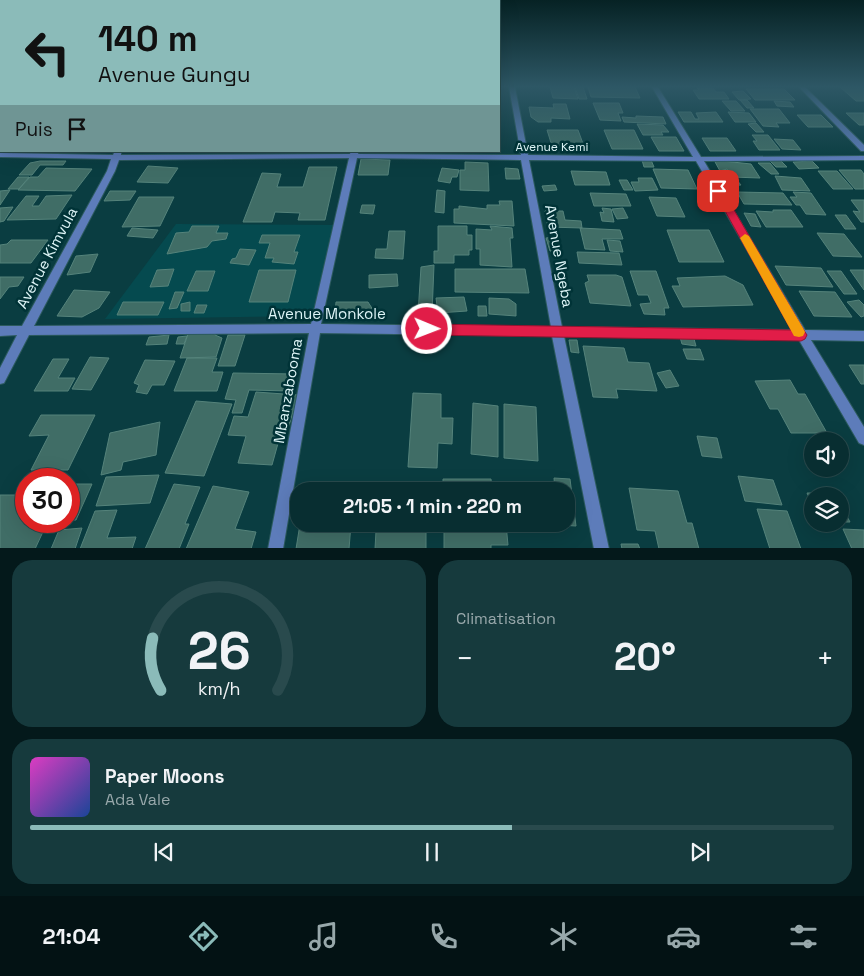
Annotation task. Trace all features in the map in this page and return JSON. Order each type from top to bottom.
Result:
[{"type":"street","name":"Avenue Ngeba","points":[[517,113],[557,331],[602,548]]},
{"type":"street","points":[[671,113],[864,439]]},
{"type":"street","points":[[828,113],[864,149]]},
{"type":"street","name":"Avenue Kimvula","points":[[0,379],[111,171],[117,154]]},
{"type":"street","name":"Avenue Kemi","points":[[0,155],[355,154],[527,158],[864,158]]},
{"type":"street","name":"Mbanzabooma","points":[[275,548],[315,328],[355,154]]},
{"type":"street","name":"Avenue Monkole","points":[[0,331],[315,328],[864,336]]},
{"type":"shaded area","points":[[176,224],[335,225],[315,316],[105,319]]},
{"type":"building","points":[[530,113],[568,113],[570,119],[551,118],[551,122],[538,122],[531,117]]},
{"type":"building","points":[[597,113],[623,113],[618,113],[621,121],[600,120]]},
{"type":"building","points":[[678,113],[691,113],[695,119],[699,119],[696,113],[716,113],[723,122],[684,122]]},
{"type":"building","points":[[728,113],[749,113],[756,122],[735,122]]},
{"type":"building","points":[[753,113],[782,113],[790,123],[776,123],[779,127],[763,126]]},
{"type":"building","points":[[846,113],[864,113],[864,125],[859,125]]},
{"type":"building","points":[[797,115],[821,115],[833,127],[808,127]]},
{"type":"building","points":[[636,116],[663,117],[666,124],[624,122],[622,117],[636,118]]},
{"type":"building","points":[[756,123],[764,132],[756,132],[748,124]]},
{"type":"building","points":[[637,124],[663,125],[669,132],[661,132],[663,135],[643,135]]},
{"type":"building","points":[[547,130],[578,130],[585,149],[576,149],[574,146],[552,146]]},
{"type":"building","points":[[604,130],[634,130],[643,149],[612,149]]},
{"type":"building","points":[[752,135],[768,135],[780,150],[759,150],[753,141],[757,141]]},
{"type":"building","points":[[651,137],[676,137],[684,151],[659,151]]},
{"type":"building","points":[[702,138],[727,138],[736,151],[710,151]]},
{"type":"building","points":[[774,139],[793,140],[801,150],[782,149]]},
{"type":"building","points":[[361,159],[390,160],[388,175],[358,175]]},
{"type":"building","points":[[642,160],[651,160],[654,167],[644,167]]},
{"type":"building","points":[[714,160],[751,164],[760,178],[731,177],[727,169],[720,171]]},
{"type":"building","points":[[769,160],[780,160],[787,167],[776,167]]},
{"type":"building","points":[[66,161],[63,165],[40,165],[32,175],[19,175],[30,163]]},
{"type":"building","points":[[812,161],[819,168],[799,169],[793,162]]},
{"type":"building","points":[[465,162],[488,163],[489,191],[460,190],[460,170],[465,170]]},
{"type":"building","points":[[758,163],[770,163],[779,174],[771,174]]},
{"type":"building","points":[[148,166],[178,168],[168,183],[137,182]]},
{"type":"building","points":[[309,167],[337,167],[325,220],[298,220],[300,213],[275,212],[272,222],[243,222],[262,173],[281,174],[277,187],[303,187]]},
{"type":"building","points":[[46,168],[92,169],[75,191],[18,190],[30,177],[38,177]]},
{"type":"building","points":[[442,168],[459,170],[457,177],[452,177],[450,183],[438,181]]},
{"type":"building","points":[[505,168],[518,169],[520,179],[506,179]]},
{"type":"building","points":[[653,169],[688,170],[697,189],[661,188]]},
{"type":"building","points":[[839,170],[861,170],[864,174],[864,189],[855,189]]},
{"type":"building","points":[[571,171],[606,172],[610,185],[575,185]]},
{"type":"building","points":[[818,171],[837,171],[853,189],[833,189]]},
{"type":"building","points":[[775,176],[801,178],[810,191],[782,190]]},
{"type":"building","points":[[18,177],[29,177],[19,189],[8,189]]},
{"type":"building","points":[[638,178],[652,178],[658,190],[635,191],[631,182],[639,182]]},
{"type":"building","points":[[723,179],[736,179],[741,185],[728,186]]},
{"type":"building","points":[[619,180],[627,180],[633,190],[624,190]]},
{"type":"building","points":[[555,185],[557,190],[544,191],[542,186]]},
{"type":"building","points":[[10,190],[0,205],[0,191]]},
{"type":"building","points":[[437,190],[445,191],[444,213],[435,212]]},
{"type":"building","points":[[110,191],[136,191],[130,200],[104,201]]},
{"type":"building","points":[[737,192],[783,193],[792,205],[744,204]]},
{"type":"building","points":[[793,192],[811,193],[826,215],[806,214],[800,205],[796,205],[790,197],[797,197]]},
{"type":"building","points":[[590,193],[626,194],[631,206],[594,206]]},
{"type":"building","points":[[72,195],[56,219],[7,220],[26,196],[39,196],[32,206],[39,206],[46,196]]},
{"type":"building","points":[[139,197],[174,197],[160,226],[122,227]]},
{"type":"building","points":[[649,197],[676,198],[685,217],[657,216]]},
{"type":"building","points":[[851,200],[864,200],[864,222],[861,222],[853,211],[860,212]]},
{"type":"building","points":[[499,201],[512,201],[514,226],[454,223],[454,209],[459,209],[459,206],[487,209],[487,205],[500,205]]},
{"type":"building","points":[[362,205],[375,205],[373,214],[360,213]]},
{"type":"building","points":[[13,207],[4,221],[0,222],[0,208]]},
{"type":"building","points":[[602,208],[611,209],[614,222],[602,221],[600,212],[604,213]]},
{"type":"building","points":[[623,208],[628,218],[617,219],[612,209]]},
{"type":"building","points":[[773,210],[791,210],[803,227],[766,227],[756,211],[773,212]]},
{"type":"building","points":[[545,211],[563,211],[565,220],[581,221],[582,228],[548,227]]},
{"type":"building","points":[[744,213],[755,214],[761,227],[751,226]]},
{"type":"building","points":[[835,215],[846,215],[856,229],[845,229]]},
{"type":"building","points":[[192,226],[219,226],[216,233],[228,233],[226,239],[212,241],[207,247],[167,254],[176,233],[189,232]]},
{"type":"building","points":[[438,226],[467,226],[467,235],[472,235],[472,250],[469,250],[469,255],[454,255],[454,263],[434,263],[434,251],[438,251]]},
{"type":"building","points":[[490,226],[512,228],[513,238],[510,238],[512,267],[480,265],[480,249],[476,249],[476,229],[492,230]]},
{"type":"building","points":[[132,228],[158,230],[153,238],[127,236]]},
{"type":"building","points":[[580,228],[620,230],[623,239],[602,239],[605,250],[585,249]]},
{"type":"building","points":[[667,230],[709,230],[724,262],[679,262]]},
{"type":"building","points":[[389,231],[405,231],[403,259],[375,258],[376,249],[387,249]]},
{"type":"building","points":[[817,233],[844,234],[862,257],[833,256]]},
{"type":"building","points":[[262,235],[300,235],[294,252],[298,252],[294,264],[272,262],[274,258],[265,258],[270,243],[259,243]]},
{"type":"building","points":[[554,237],[558,251],[550,251],[546,238]]},
{"type":"building","points":[[11,240],[48,240],[31,263],[0,263],[0,245],[7,244]]},
{"type":"building","points":[[607,240],[620,241],[623,252],[610,251]]},
{"type":"building","points":[[240,249],[256,250],[249,265],[230,263],[232,259],[236,258]]},
{"type":"building","points":[[577,252],[619,253],[622,265],[579,263]]},
{"type":"building","points":[[98,254],[90,272],[67,275],[76,256]]},
{"type":"building","points":[[434,265],[432,314],[418,314],[421,267]]},
{"type":"building","points":[[775,266],[821,268],[833,287],[786,285]]},
{"type":"building","points":[[174,269],[168,286],[150,287],[157,270]]},
{"type":"building","points":[[455,269],[525,269],[529,293],[455,292]]},
{"type":"building","points":[[259,270],[296,270],[288,302],[249,302]]},
{"type":"building","points":[[850,270],[864,270],[864,290]]},
{"type":"building","points":[[196,271],[215,271],[208,291],[187,291]]},
{"type":"building","points":[[630,271],[656,271],[669,308],[664,308],[665,315],[644,314],[640,304],[651,303],[648,295],[638,295]]},
{"type":"building","points":[[827,271],[841,271],[857,294],[844,294]]},
{"type":"building","points":[[397,274],[398,286],[369,288],[369,275]]},
{"type":"building","points":[[587,275],[616,275],[622,277],[631,306],[590,303],[585,283],[589,281]]},
{"type":"building","points":[[725,276],[743,285],[753,305],[683,307],[672,286],[680,286],[677,278]]},
{"type":"building","points":[[0,277],[24,277],[18,286],[9,287],[0,299]]},
{"type":"building","points":[[74,290],[110,292],[99,308],[82,317],[57,316]]},
{"type":"building","points":[[799,291],[835,292],[852,317],[814,316]]},
{"type":"building","points":[[175,292],[184,292],[177,308],[169,309]]},
{"type":"building","points":[[464,297],[467,311],[438,313],[436,298]]},
{"type":"building","points":[[489,298],[509,299],[516,304],[516,316],[489,314]]},
{"type":"building","points":[[859,300],[864,305],[864,316],[861,317],[847,302]]},
{"type":"building","points":[[123,302],[164,302],[158,315],[117,315]]},
{"type":"building","points":[[190,302],[190,311],[181,311],[181,304]]},
{"type":"building","points":[[336,302],[368,302],[375,313],[335,313]]},
{"type":"building","points":[[197,305],[207,305],[204,313],[194,313]]},
{"type":"building","points":[[478,306],[486,306],[487,316],[478,316]]},
{"type":"building","points":[[189,331],[215,331],[215,335],[222,338],[216,357],[180,358]]},
{"type":"building","points":[[169,335],[167,344],[146,345],[149,337]]},
{"type":"building","points":[[228,335],[245,335],[235,366],[218,366]]},
{"type":"building","points":[[187,336],[184,344],[176,344],[178,337]]},
{"type":"building","points":[[680,337],[694,339],[696,346],[682,344]]},
{"type":"building","points":[[569,340],[577,340],[579,353],[571,352]]},
{"type":"building","points":[[583,346],[624,348],[628,362],[649,363],[657,391],[616,389],[618,398],[593,397]]},
{"type":"building","points":[[683,349],[700,349],[704,360],[687,359]]},
{"type":"building","points":[[90,357],[109,358],[91,390],[72,389]]},
{"type":"building","points":[[187,358],[217,358],[212,372],[223,372],[217,391],[174,391]]},
{"type":"building","points":[[53,359],[69,359],[58,378],[75,378],[68,391],[34,391]]},
{"type":"building","points":[[145,360],[175,361],[164,385],[152,385],[147,394],[136,392],[139,385],[134,383]]},
{"type":"building","points":[[849,365],[864,365],[864,384],[861,384]]},
{"type":"building","points":[[670,370],[679,386],[666,388],[657,373]]},
{"type":"building","points":[[233,373],[294,374],[290,391],[249,390],[242,413],[232,413],[236,400],[225,399]]},
{"type":"building","points":[[790,380],[798,394],[805,394],[826,432],[791,433],[778,409],[770,409],[755,381]]},
{"type":"building","points":[[256,392],[298,395],[288,429],[282,429],[272,465],[238,463],[246,436],[228,435],[234,416],[248,417]]},
{"type":"building","points":[[413,393],[441,394],[441,418],[453,418],[452,444],[438,443],[437,468],[408,467]]},
{"type":"building","points":[[196,401],[232,404],[204,476],[165,473]]},
{"type":"building","points":[[473,403],[498,406],[498,457],[471,454]]},
{"type":"building","points":[[504,404],[536,407],[538,461],[504,458]]},
{"type":"building","points":[[41,415],[95,415],[69,468],[32,468],[49,435],[29,436]]},
{"type":"building","points":[[160,422],[156,455],[123,462],[121,470],[101,475],[110,433]]},
{"type":"building","points":[[697,436],[717,438],[722,458],[702,456]]},
{"type":"building","points":[[159,475],[150,503],[96,506],[106,477]]},
{"type":"building","points":[[738,476],[773,480],[782,505],[745,501]]},
{"type":"building","points":[[554,478],[570,479],[570,482],[554,482]]},
{"type":"building","points":[[443,479],[491,479],[491,482],[443,482]]},
{"type":"building","points":[[80,484],[92,484],[80,511]]},
{"type":"building","points":[[174,484],[200,487],[185,524],[189,524],[179,548],[145,548]]},
{"type":"building","points":[[213,486],[249,492],[235,529],[256,532],[251,548],[186,548]]},
{"type":"building","points":[[629,488],[678,491],[687,523],[692,523],[699,548],[659,548],[655,531],[637,530]]},
{"type":"building","points":[[0,495],[15,495],[15,533],[42,533],[35,548],[0,548]]},
{"type":"building","points":[[757,509],[787,511],[801,548],[770,548]]},
{"type":"building","points":[[117,510],[107,538],[136,537],[132,548],[80,548],[95,511]]},
{"type":"building","points":[[80,528],[82,528],[75,548],[51,548],[58,533],[80,533]]},
{"type":"building","points":[[849,529],[864,530],[864,548],[852,548],[844,532],[849,532]]},
{"type":"building","points":[[299,532],[350,532],[349,548],[296,548]]},
{"type":"building","points":[[376,532],[426,532],[426,548],[375,548]]},
{"type":"building","points":[[444,532],[507,532],[508,545],[491,545],[491,548],[444,548]]},
{"type":"building","points":[[621,544],[638,544],[640,548],[622,548]]},
{"type":"slow traffic","points":[[745,238],[799,332]]},
{"type":"route","points":[[427,329],[801,335],[718,191]]}]
